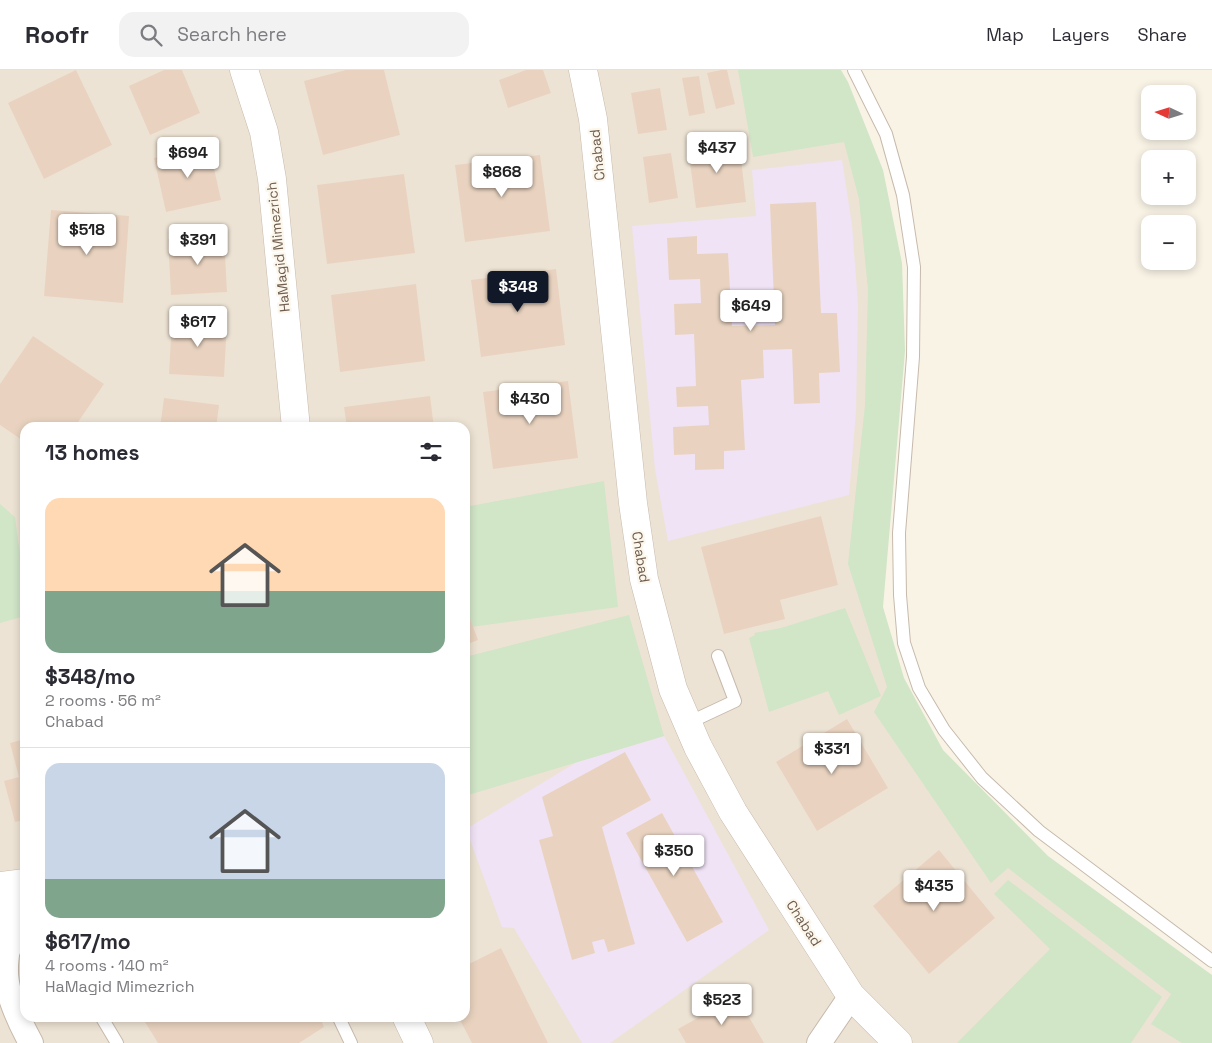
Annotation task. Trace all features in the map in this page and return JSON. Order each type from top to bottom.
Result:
[{"type":"street","name":"HaMagid Mimezrich","points":[[244,70],[264,132],[272,179],[295,422]]},
{"type":"street","name":"Chabad","points":[[583,70],[593,119],[632,494],[644,579],[673,689],[698,747],[733,812],[851,996],[898,1043]]},
{"type":"street","points":[[0,886],[20,884]]},
{"type":"street","points":[[0,891],[11,906],[14,919],[6,969],[9,990],[20,1018]]},
{"type":"street","points":[[820,1043],[851,996]]},
{"type":"street","points":[[0,1001],[26,1033]]},
{"type":"street","points":[[410,1022],[419,1043]]},
{"type":"lane","points":[[854,70],[886,134],[903,195],[914,267],[913,357],[899,533],[900,595],[904,643],[920,688],[944,730],[982,778],[1038,831],[1212,961]]},
{"type":"lane","points":[[688,723],[735,701],[718,656]]},
{"type":"lane","points":[[104,1022],[117,1043]]},
{"type":"lane","points":[[341,1022],[351,1043]]},
{"type":"shaded area","points":[[0,70],[815,70],[865,167],[876,303],[872,598],[914,728],[1033,851],[1212,986],[1212,1043],[0,1043]]},
{"type":"shaded area","points":[[842,160],[852,225],[858,304],[856,411],[849,495],[668,541],[655,469],[632,226],[756,216],[752,170]]},
{"type":"shaded area","points":[[664,736],[769,930],[610,1043],[582,1043],[514,928],[502,927],[470,840],[470,827],[577,762]]},
{"type":"green space","points":[[738,70],[841,70],[848,82],[883,170],[902,263],[905,351],[883,607],[904,678],[943,750],[1048,856],[1212,975],[1212,1043],[1182,1043],[1151,1024],[1171,994],[1008,868],[991,883],[874,712],[887,687],[848,564],[865,405],[868,290],[859,199],[844,142],[753,157]]},
{"type":"green space","points":[[604,481],[618,607],[471,627],[470,506]]},
{"type":"green space","points":[[0,504],[15,517],[20,555],[20,617],[0,623]]},
{"type":"green space","points":[[845,608],[881,696],[839,715],[828,691],[769,712],[749,638],[755,635],[754,633],[781,628]]},
{"type":"green space","points":[[629,615],[664,736],[470,794],[470,656]]},
{"type":"green space","points":[[1008,880],[1162,997],[1131,1043],[957,1043],[1050,949],[994,894]]},
{"type":"building","points":[[76,70],[112,145],[44,179],[8,103]]},
{"type":"building","points":[[164,70],[182,70],[200,113],[150,135],[129,86]]},
{"type":"building","points":[[346,70],[384,70],[400,135],[323,155],[304,81]]},
{"type":"building","points":[[526,70],[543,70],[551,93],[508,108],[499,80]]},
{"type":"building","points":[[727,70],[735,104],[716,109],[707,73]]},
{"type":"building","points":[[699,76],[705,113],[689,116],[682,78]]},
{"type":"building","points":[[660,88],[667,130],[638,134],[631,93]]},
{"type":"building","points":[[739,141],[746,202],[696,208],[688,147]]},
{"type":"building","points":[[209,146],[221,200],[166,212],[154,158]]},
{"type":"building","points":[[671,153],[678,198],[649,203],[643,157]]},
{"type":"building","points":[[540,155],[550,231],[465,242],[455,165]]},
{"type":"building","points":[[404,174],[415,253],[327,264],[317,185]]},
{"type":"building","points":[[816,202],[821,313],[837,313],[840,372],[819,373],[820,403],[794,404],[792,349],[763,350],[764,378],[741,380],[745,450],[724,451],[724,469],[695,470],[695,454],[674,455],[673,427],[709,425],[708,406],[677,407],[676,387],[696,386],[694,334],[675,335],[674,304],[701,303],[700,279],[669,280],[667,238],[697,236],[697,254],[728,253],[732,326],[775,325],[770,204]]},
{"type":"building","points":[[51,210],[129,216],[123,303],[44,296]]},
{"type":"building","points":[[224,236],[227,292],[171,295],[168,239]]},
{"type":"building","points":[[556,269],[565,345],[481,357],[471,280]]},
{"type":"building","points":[[416,284],[425,361],[340,372],[331,295]]},
{"type":"building","points":[[172,319],[227,322],[224,377],[169,374]]},
{"type":"building","points":[[33,336],[104,384],[78,422],[20,422],[20,439],[0,425],[0,384]]},
{"type":"building","points":[[568,381],[578,458],[493,469],[483,392]]},
{"type":"building","points":[[430,396],[433,422],[346,422],[344,407]]},
{"type":"building","points":[[164,398],[219,405],[217,422],[161,422]]},
{"type":"building","points":[[821,516],[838,585],[780,600],[785,619],[724,634],[701,547]]},
{"type":"building","points":[[470,618],[478,640],[470,643]]},
{"type":"building","points":[[847,719],[888,788],[817,831],[776,762]]},
{"type":"building","points":[[20,740],[20,821],[15,822],[4,781],[19,777],[10,743]]},
{"type":"building","points":[[625,752],[651,800],[602,827],[635,944],[608,952],[604,939],[592,942],[595,953],[572,960],[539,840],[553,836],[542,797]]},
{"type":"building","points":[[662,813],[723,922],[687,942],[626,833]]},
{"type":"building","points":[[939,850],[995,918],[929,974],[873,906]]},
{"type":"building","points":[[501,948],[548,1043],[472,1043],[461,1022],[470,1022],[470,964]]},
{"type":"building","points":[[737,996],[764,1043],[686,1043],[678,1029]]},
{"type":"building","points":[[145,1022],[322,1022],[324,1027],[299,1043],[158,1043]]}]
